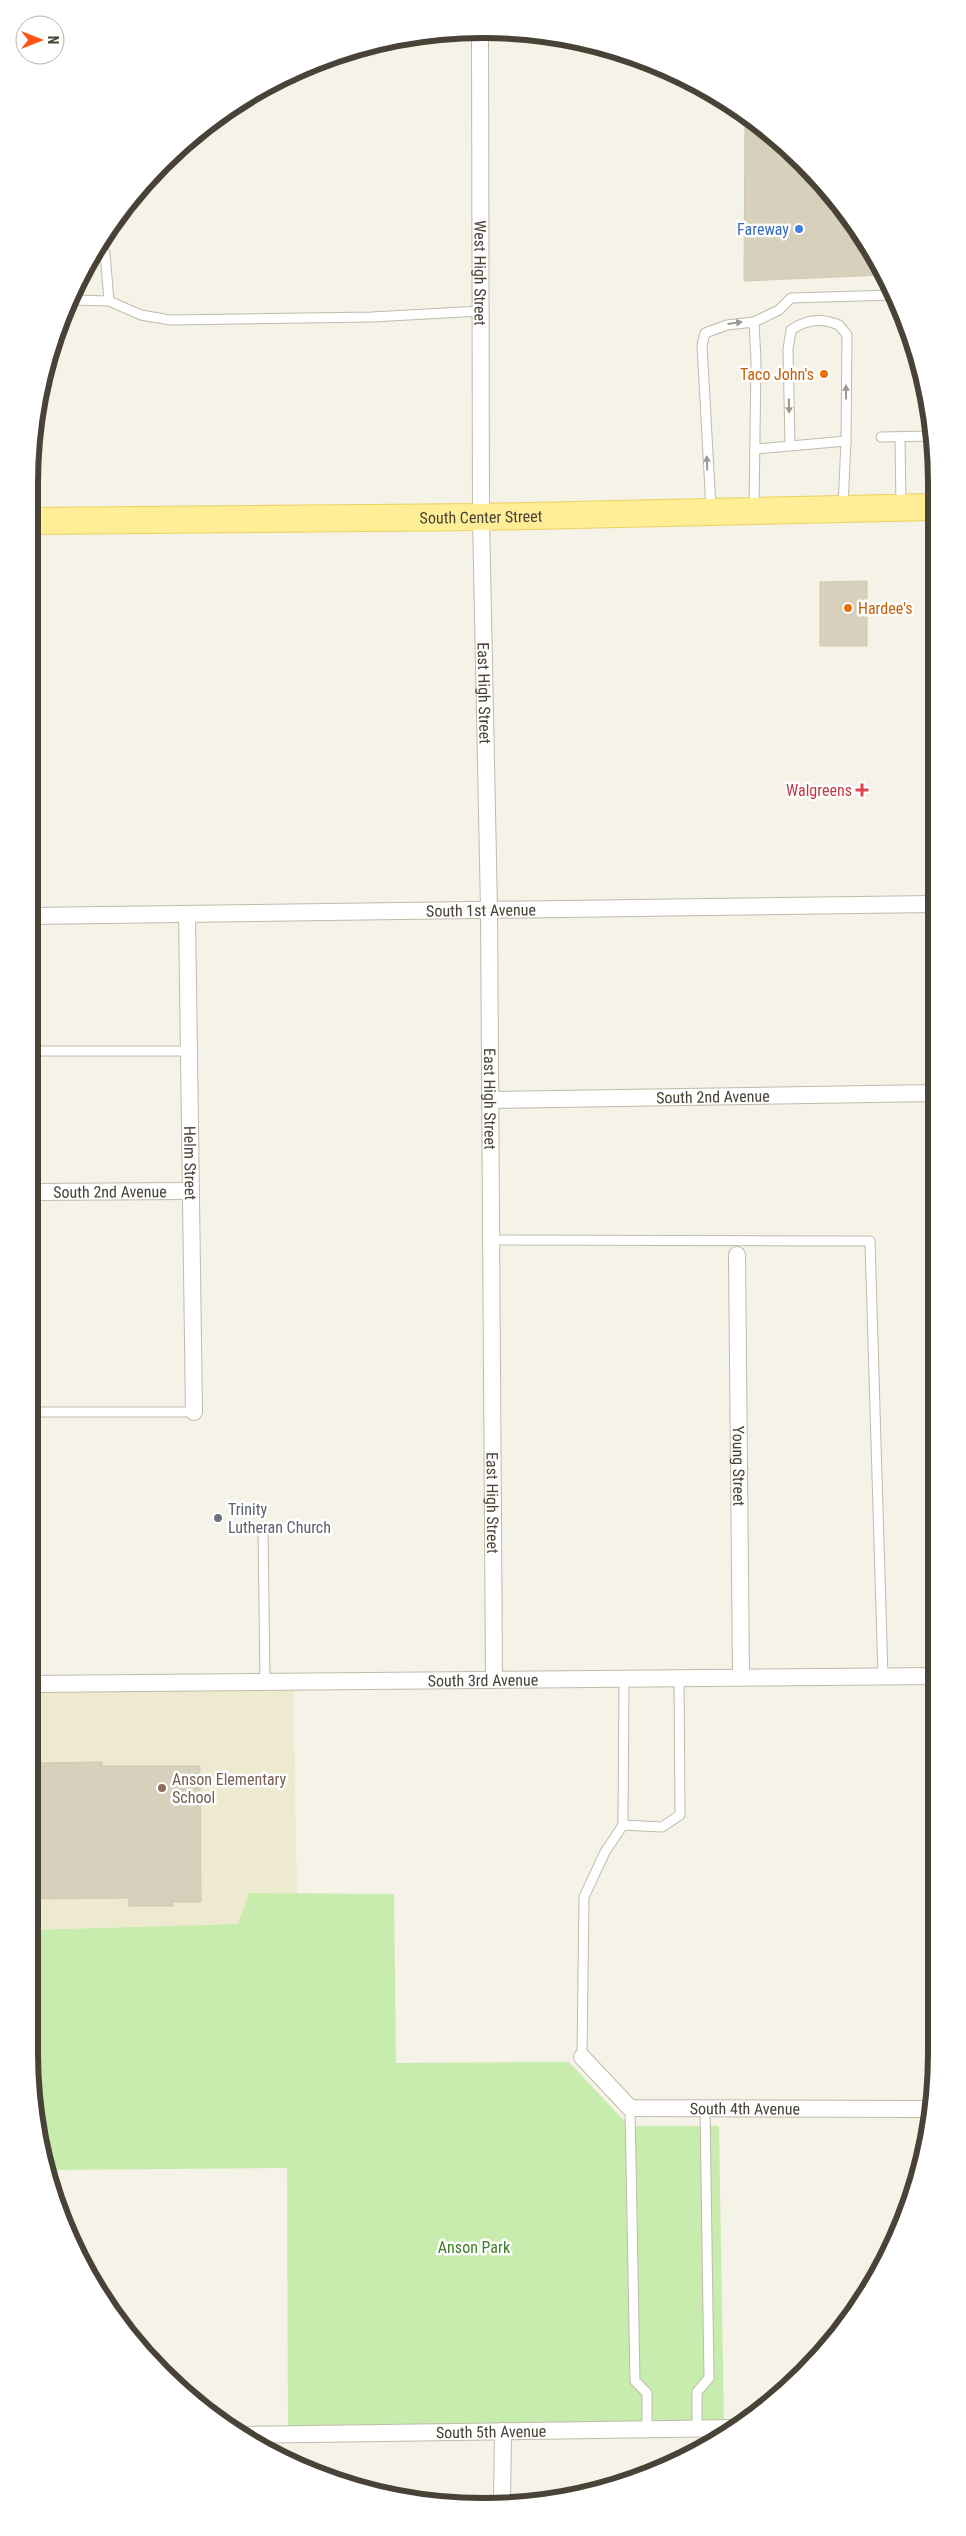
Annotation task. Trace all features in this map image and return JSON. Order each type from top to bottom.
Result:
[{"type":"main road","name":"South Center Street","points":[[38,522],[481,517],[928,507]]},
{"type":"street","name":"West High Street","points":[[480,38],[481,517]]},
{"type":"street","name":"East High Street","points":[[481,517],[489,910],[494,1680]]},
{"type":"street","name":"South 1st Avenue","points":[[38,916],[928,904]]},
{"type":"street","name":"Helm Street","points":[[187,914],[194,1412]]},
{"type":"street","name":"South 2nd Avenue","points":[[491,1100],[928,1093]]},
{"type":"street","name":"South 2nd Avenue","points":[[38,1192],[191,1191]]},
{"type":"street","name":"Young Street","points":[[737,1256],[740,1676]]},
{"type":"street","name":"South 3rd Avenue","points":[[38,1684],[265,1683],[740,1676],[928,1676]]},
{"type":"street","points":[[582,2056],[630,2108]]},
{"type":"street","name":"South 4th Avenue","points":[[630,2108],[925,2109]]},
{"type":"street","name":"South 5th Avenue","points":[[253,2435],[723,2428]]},
{"type":"street","points":[[502,2498],[503,2431]]},
{"type":"lane","points":[[102,252],[105,253],[109,301]]},
{"type":"lane","points":[[711,512],[702,345],[705,333],[727,325],[754,322],[779,310],[791,298],[888,296]]},
{"type":"lane","points":[[77,300],[109,301],[141,315],[170,320],[372,318],[481,311]]},
{"type":"lane","points":[[790,446],[788,349],[791,330],[803,322],[817,320],[839,325],[847,335],[843,509]]},
{"type":"lane","points":[[754,322],[756,449],[754,511]]},
{"type":"lane","points":[[881,437],[926,436]]},
{"type":"lane","points":[[900,437],[901,507]]},
{"type":"lane","points":[[756,449],[846,441]]},
{"type":"lane","points":[[38,1051],[189,1051]]},
{"type":"lane","points":[[492,1240],[870,1241],[883,1676]]},
{"type":"lane","points":[[38,1412],[194,1412]]},
{"type":"lane","points":[[263,1527],[265,1683]]},
{"type":"lane","points":[[582,2056],[584,1897],[605,1852],[624,1825],[624,1678]]},
{"type":"lane","points":[[624,1825],[662,1827],[680,1815],[679,1678]]},
{"type":"lane","points":[[630,2108],[635,2381],[647,2393],[647,2429]]},
{"type":"lane","points":[[697,2428],[697,2392],[709,2378],[706,2108]]},
{"type":"shaded area","name":"Anson Elementary School","points":[[293,1683],[297,1893],[249,1893],[238,1924],[38,1930],[38,1684]]},
{"type":"green space","name":"Anson Park","points":[[249,1893],[394,1894],[396,2063],[569,2062],[629,2126],[719,2126],[724,2427],[288,2434],[287,2168],[54,2170],[46,2140],[38,2082],[38,1930],[238,1924]]},
{"type":"building","name":"Fareway","points":[[745,123],[777,148],[818,189],[853,235],[877,275],[744,281]]},
{"type":"building","points":[[867,581],[867,646],[820,646],[820,582]]},
{"type":"building","name":"Anson Elementary School","points":[[102,1762],[102,1766],[200,1766],[201,1902],[173,1902],[173,1906],[129,1906],[129,1898],[38,1899],[39,1763]]},
{"type":"place","name":"Fareway","points":[[799,229]]},
{"type":"place","name":"Taco John's","points":[[824,374]]},
{"type":"place","name":"Hardee's","points":[[848,608]]},
{"type":"place","name":"Walgreens","points":[[862,790]]},
{"type":"place","name":"Trinity Lutheran Church","points":[[218,1518]]},
{"type":"place","name":"Anson Elementary School","points":[[162,1788]]}]
